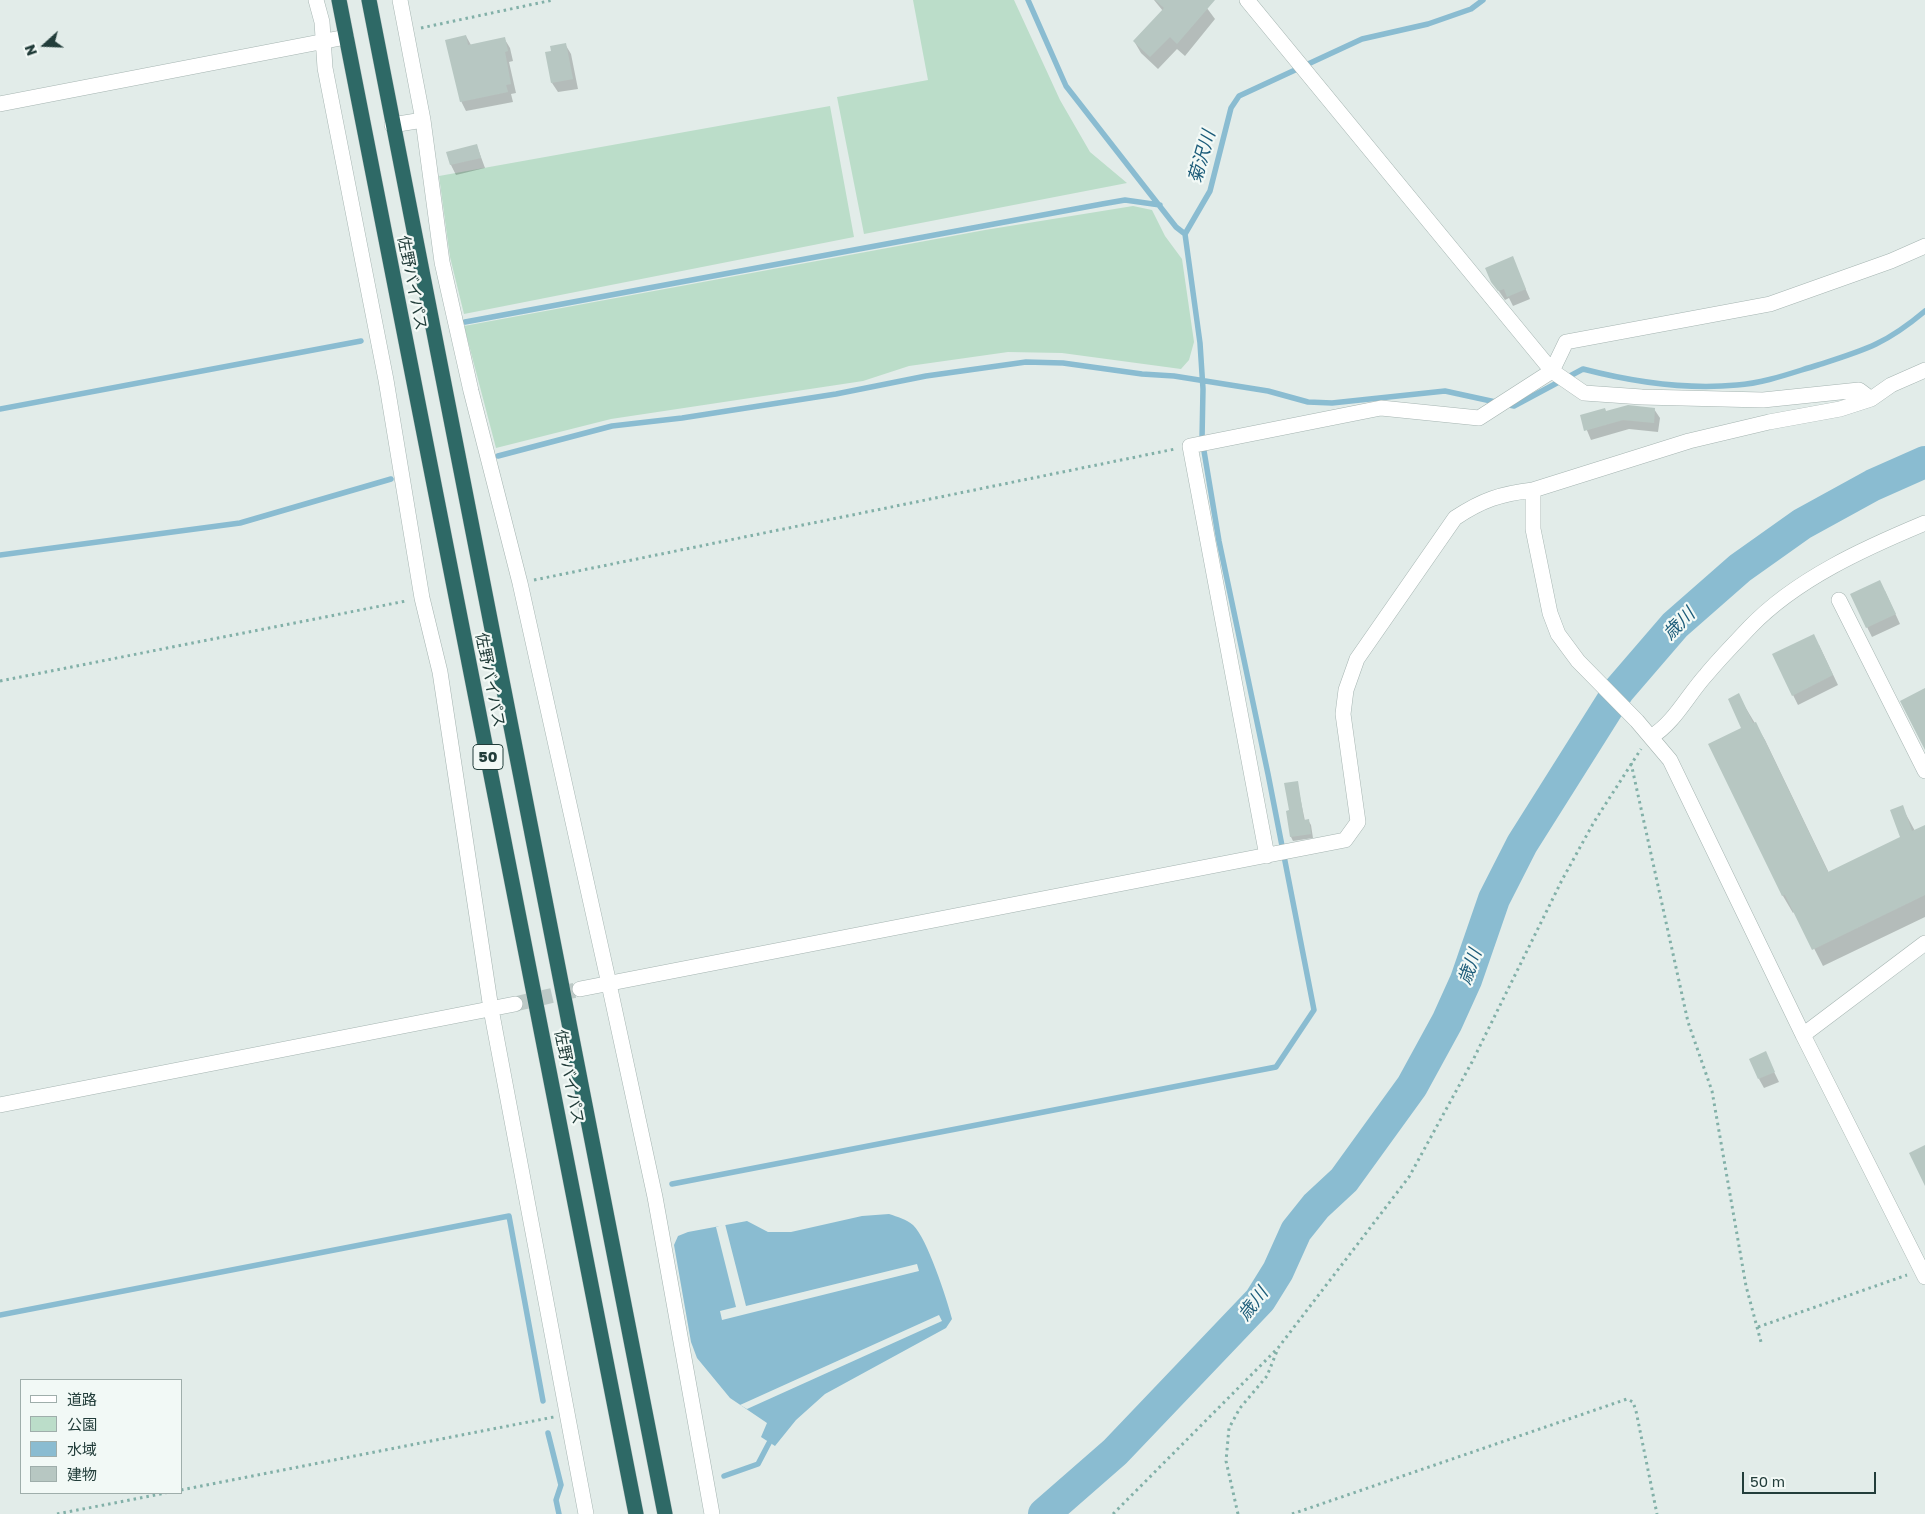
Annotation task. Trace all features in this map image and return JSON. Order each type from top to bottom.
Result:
[{"type":"highway","name":"佐野バイパス","points":[[339,0],[636,1514]]},
{"type":"highway","name":"佐野バイパス","points":[[369,0],[665,1514]]},
{"type":"street","points":[[316,0],[323,41],[325,68],[386,380],[422,598],[440,672],[491,1009],[586,1514]]},
{"type":"street","points":[[400,0],[423,120],[442,262],[471,391],[520,583],[609,984],[654,1197],[712,1514]]},
{"type":"street","points":[[1247,0],[1554,372],[1584,393],[1642,397],[1763,400],[1859,390],[1871,398]]},
{"type":"street","points":[[0,104],[346,37]]},
{"type":"street","points":[[392,125],[423,120]]},
{"type":"street","points":[[1267,856],[1190,446],[1381,408],[1479,418],[1554,372],[1566,342],[1770,304],[1891,261],[1925,246]]},
{"type":"street","points":[[580,989],[1345,840],[1358,822],[1343,714],[1346,690],[1357,659],[1455,518],[1477,503],[1502,494],[1533,490],[1689,441],[1769,422],[1840,409],[1871,398],[1891,385],[1925,370]]},
{"type":"street","points":[[1533,490],[1533,529],[1550,614],[1558,634],[1578,661],[1651,736],[1670,760],[1803,1035],[1923,1273]]},
{"type":"street","points":[[1651,736],[1664,728],[1705,675],[1752,625],[1788,596],[1824,570],[1925,522]]},
{"type":"street","points":[[1839,600],[1925,771]]},
{"type":"street","points":[[1803,1035],[1925,943]]},
{"type":"street","points":[[0,1105],[515,1004]]},
{"type":"path","points":[[406,31],[553,0]]},
{"type":"path","points":[[520,583],[1190,446]]},
{"type":"path","points":[[0,681],[422,598]]},
{"type":"path","points":[[1113,1514],[1278,1348],[1409,1176],[1472,1062],[1562,880],[1630,762],[1651,736]]},
{"type":"path","points":[[1630,762],[1688,1022],[1712,1091],[1744,1277],[1761,1342]]},
{"type":"path","points":[[1758,1327],[1923,1273]]},
{"type":"path","points":[[1238,1514],[1226,1461],[1228,1428],[1240,1408],[1267,1376],[1278,1348]]},
{"type":"path","points":[[1292,1514],[1627,1399],[1633,1402],[1636,1411],[1657,1514]]},
{"type":"path","points":[[182,1490],[567,1415]]},
{"type":"path","points":[[57,1514],[161,1494]]},
{"type":"green space","points":[[913,0],[1014,0],[1060,100],[1090,152],[1127,183],[864,234],[837,97],[928,80]]},
{"type":"green space","points":[[830,106],[854,237],[464,314],[450,257],[439,176]]},
{"type":"green space","points":[[1133,206],[1152,210],[1165,236],[1182,259],[1194,342],[1189,360],[1181,369],[1062,353],[1008,352],[909,366],[863,381],[611,419],[496,448],[464,326],[985,230]]},
{"type":"water","points":[[889,1214],[902,1218],[913,1225],[924,1242],[936,1269],[952,1319],[946,1328],[825,1394],[796,1420],[775,1446],[761,1437],[767,1423],[730,1398],[697,1358],[691,1342],[674,1245],[678,1236],[688,1232],[747,1221],[768,1232],[791,1232],[862,1216]]},
{"type":"pier","points":[[725,1224],[746,1306],[917,1264],[919,1271],[722,1320],[720,1311],[736,1307],[716,1227]]},
{"type":"pier","points":[[939,1315],[942,1321],[747,1409],[740,1405]]},
{"type":"building","points":[[1155,0],[1215,0],[1177,44],[1170,37],[1150,57],[1133,41],[1164,8]]},
{"type":"building","points":[[466,35],[468,45],[505,37],[508,51],[505,52],[511,84],[506,85],[508,92],[460,102],[445,40]]},
{"type":"building","points":[[566,43],[573,79],[551,83],[545,52],[551,51],[550,46]]},
{"type":"building","points":[[477,144],[481,158],[450,165],[446,152]]},
{"type":"building","points":[[1513,256],[1526,289],[1507,297],[1504,289],[1498,291],[1491,282],[1485,268]]},
{"type":"building","points":[[1628,405],[1655,408],[1654,423],[1623,420],[1584,431],[1580,415],[1605,408],[1606,411]]},
{"type":"building","points":[[1880,580],[1896,614],[1866,628],[1850,594]]},
{"type":"building","points":[[1814,634],[1833,675],[1792,696],[1772,654]]},
{"type":"building","points":[[1925,688],[1925,750],[1900,701]]},
{"type":"building","points":[[1739,693],[1753,723],[1756,722],[1828,872],[1900,837],[1890,810],[1903,805],[1912,831],[1925,825],[1925,895],[1812,950],[1785,895],[1782,896],[1708,744],[1741,728],[1728,699]]},
{"type":"building","points":[[1298,781],[1304,820],[1309,819],[1311,834],[1290,837],[1286,811],[1289,810],[1284,783]]},
{"type":"building","points":[[1766,1051],[1775,1072],[1758,1079],[1749,1059]]},
{"type":"building","points":[[1925,1145],[1925,1186],[1909,1153]]},
{"type":"waterway","name":"菊沢川","points":[[1028,0],[1066,86],[1176,227],[1185,234],[1210,191],[1231,108],[1239,96],[1362,39],[1428,24],[1471,9],[1483,0]]},
{"type":"waterway","points":[[465,322],[1125,200],[1160,205]]},
{"type":"waterway","points":[[672,1184],[1276,1067],[1314,1010],[1268,774],[1219,541],[1202,439],[1203,389],[1200,343],[1185,234]]},
{"type":"waterway","points":[[498,456],[612,426],[682,418],[836,394],[926,376],[1026,362],[1063,363],[1142,374],[1174,376],[1268,391],[1308,402],[1332,403],[1445,391],[1514,406],[1583,369],[1621,378],[1678,386],[1737,385],[1778,377],[1862,350],[1886,339],[1925,311]]},
{"type":"waterway","points":[[0,409],[361,341]]},
{"type":"waterway","name":"歳川","points":[[1044,1514],[1115,1452],[1260,1300],[1278,1271],[1296,1231],[1316,1206],[1344,1180],[1412,1086],[1447,1022],[1466,980],[1494,899],[1522,844],[1619,690],[1675,625],[1740,568],[1802,524],[1873,485],[1925,462]]},
{"type":"waterway","points":[[0,555],[240,523],[391,479]]},
{"type":"waterway","points":[[0,1315],[509,1216],[543,1401]]},
{"type":"waterway","points":[[548,1433],[561,1485],[556,1500],[559,1514]]},
{"type":"waterway","points":[[724,1476],[758,1464],[769,1443]]},
{"type":"tunnel","points":[[515,1004],[576,990]]}]
